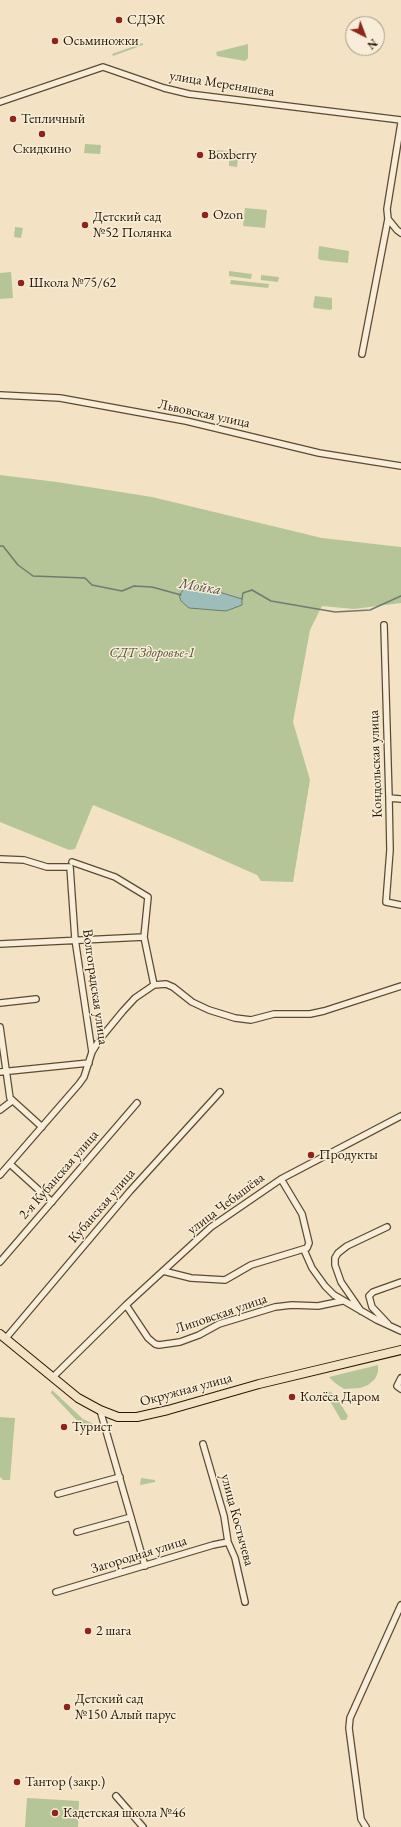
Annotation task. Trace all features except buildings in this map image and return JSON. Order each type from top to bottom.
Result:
[{"type":"main road","name":"Окружная улица","points":[[3,1336],[78,1398],[100,1410],[118,1417],[137,1417],[310,1371],[401,1350]]},
{"type":"street","name":"улица Мереняшева","points":[[0,102],[103,67],[164,88],[189,94],[401,120]]},
{"type":"street","points":[[362,354],[388,219],[387,209],[401,123]]},
{"type":"street","points":[[388,219],[401,233]]},
{"type":"street","name":"Львовская улица","points":[[0,394],[60,398],[186,421],[318,453],[401,466]]},
{"type":"street","name":"Кондольская улица","points":[[384,625],[390,850],[386,902],[401,906]]},
{"type":"street","points":[[389,798],[401,799]]},
{"type":"street","points":[[0,859],[24,860],[42,866],[71,865],[115,877],[148,897],[144,937],[154,985]]},
{"type":"street","name":"Волгоградская улица","points":[[0,1175],[80,1084],[84,1077],[92,1052],[75,939],[71,865]]},
{"type":"street","points":[[0,944],[75,939],[144,937]]},
{"type":"street","points":[[92,1052],[100,1038],[122,1011],[135,998],[154,985],[166,984],[173,987],[192,1002],[209,1010],[235,1018],[251,1020],[274,1014],[310,1014],[320,1012],[401,986]]},
{"type":"street","points":[[0,1002],[36,999]]},
{"type":"street","points":[[0,1027],[3,1071],[7,1090],[12,1101],[42,1127]]},
{"type":"street","points":[[3,1071],[89,1063]]},
{"type":"street","name":"Кубанская улица","points":[[3,1336],[130,1191],[220,1092]]},
{"type":"street","points":[[0,1110],[12,1101]]},
{"type":"street","name":"2-я Кубанская улица","points":[[0,1262],[137,1103]]},
{"type":"street","name":"улица Чебышёва","points":[[53,1377],[126,1305],[211,1227],[281,1179],[401,1116]]},
{"type":"street","points":[[10,1164],[52,1202]]},
{"type":"street","points":[[163,1271],[191,1278],[226,1280],[251,1265],[304,1250],[309,1243],[302,1214],[281,1179]]},
{"type":"street","points":[[361,1311],[341,1282],[335,1265],[335,1258],[338,1253],[347,1246],[387,1227]]},
{"type":"street","points":[[304,1250],[312,1268],[325,1286],[342,1301],[376,1320],[401,1331]]},
{"type":"street","points":[[390,1325],[372,1307],[369,1296],[373,1292],[401,1282]]},
{"type":"street","name":"Липовская улица","points":[[126,1305],[148,1338],[155,1344],[160,1345],[180,1342],[226,1322],[275,1307],[292,1305],[318,1306],[342,1301]]},
{"type":"street","points":[[401,1378],[398,1386],[401,1389]]},
{"type":"street","points":[[100,1410],[145,1566]]},
{"type":"street","name":"улица Костычева","points":[[203,1444],[224,1516],[228,1542],[235,1558],[245,1602]]},
{"type":"street","points":[[58,1494],[120,1477]]},
{"type":"street","points":[[77,1532],[131,1517]]},
{"type":"street","name":"Загородная улица","points":[[56,1592],[212,1545],[228,1542]]},
{"type":"street","points":[[366,1827],[361,1819],[349,1728],[350,1718],[401,1605]]},
{"type":"street","points":[[116,1796],[143,1827]]},
{"type":"green space","points":[[143,43],[143,45],[113,56],[112,54]]},
{"type":"green space","points":[[248,44],[248,58],[245,61],[217,56],[216,52]]},
{"type":"green space","points":[[85,144],[101,145],[100,154],[84,153]]},
{"type":"green space","points":[[217,150],[239,152],[237,167],[229,166],[229,158],[216,157]]},
{"type":"green space","points":[[245,208],[267,210],[265,228],[243,226]]},
{"type":"green space","points":[[15,227],[23,228],[21,238],[14,237]]},
{"type":"green space","points":[[319,246],[349,251],[348,263],[320,260],[318,258]]},
{"type":"green space","points":[[229,271],[252,274],[251,279],[229,276]]},
{"type":"green space","points":[[11,272],[13,298],[0,299],[0,273]]},
{"type":"green space","points":[[261,275],[279,277],[278,282],[261,280]]},
{"type":"green space","points":[[231,280],[269,284],[268,288],[230,284]]},
{"type":"green space","points":[[315,296],[332,298],[332,309],[314,308]]},
{"type":"green space","name":"СДТ Здоровье-1","points":[[0,475],[57,482],[152,497],[322,538],[401,547],[401,603],[354,609],[322,606],[310,630],[293,722],[310,780],[293,882],[261,881],[257,875],[93,805],[75,849],[69,850],[0,822]]},
{"type":"green space","points":[[378,1365],[378,1372],[375,1379],[368,1385],[360,1388],[344,1389],[329,1377]]},
{"type":"green space","points":[[52,1390],[83,1419],[100,1427],[85,1429],[51,1393]]},
{"type":"green space","points":[[329,1391],[335,1395],[348,1416],[346,1420],[341,1420],[327,1396]]},
{"type":"green space","points":[[0,1417],[15,1418],[10,1480],[3,1480],[0,1477]]},
{"type":"green space","points":[[141,1478],[155,1480],[155,1482],[140,1485]]},
{"type":"green space","points":[[27,1798],[79,1801],[78,1827],[25,1827]]},
{"type":"water","points":[[196,585],[242,599],[242,605],[226,611],[189,608],[181,601],[179,595],[185,588]]},
{"type":"waterway","name":"Мойка","points":[[0,546],[3,546],[18,565],[33,576],[85,578],[92,585],[122,591],[134,586],[152,587],[181,595]]},
{"type":"waterway","name":"Мойка","points":[[242,599],[243,593],[252,590],[271,601],[335,612],[370,610],[401,596]]},
{"type":"place","name":"СДЭК","points":[[119,20]]},
{"type":"place","name":"Осьминожки","points":[[55,41]]},
{"type":"place","name":"Тепличный","points":[[13,119]]},
{"type":"place","name":"Скидкино","points":[[42,134]]},
{"type":"place","name":"Boxberry","points":[[200,155]]},
{"type":"place","name":"Ozon","points":[[205,215]]},
{"type":"place","name":"Детский сад №52 Полянка","points":[[85,225]]},
{"type":"place","name":"Школа №75/62","points":[[21,283]]},
{"type":"place","name":"Продукты","points":[[311,1155]]},
{"type":"place","name":"Колёса Даром","points":[[292,1397]]},
{"type":"place","name":"Турист","points":[[64,1427]]},
{"type":"place","name":"2 шага","points":[[88,1631]]},
{"type":"place","name":"Детский сад №150 Алый парус","points":[[67,1707]]},
{"type":"place","name":"Тантор (закр.)","points":[[17,1782]]},
{"type":"place","name":"Кадетская школа №46","points":[[55,1813]]}]
